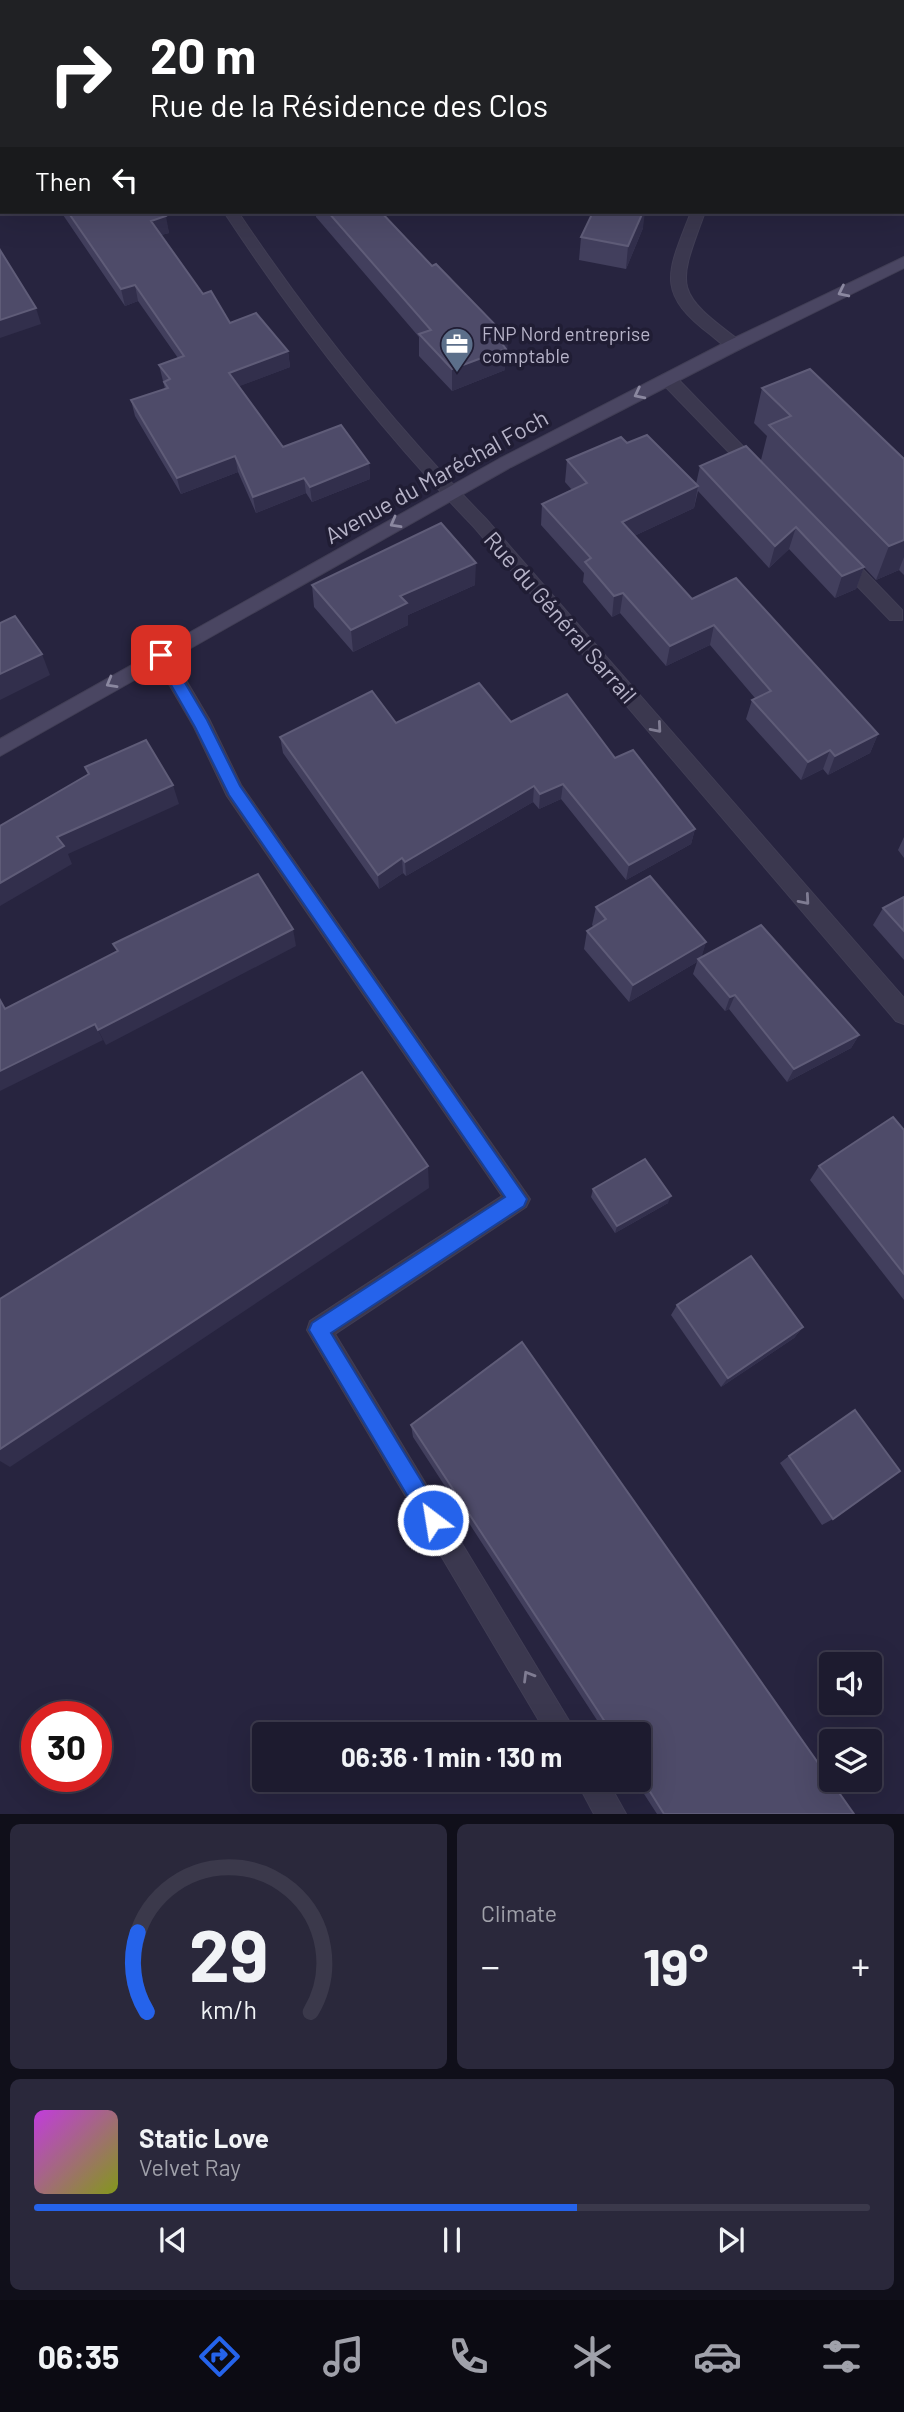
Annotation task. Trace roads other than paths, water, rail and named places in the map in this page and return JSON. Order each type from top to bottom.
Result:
[{"type":"main road","name":"Avenue du Maréchal Foch","points":[[0,748],[449,493],[734,345],[904,262]]},
{"type":"street","name":"Rue du Général Sarrail","points":[[232,214],[277,281],[449,493],[480,523],[904,1014]]},
{"type":"street","points":[[697,214],[676,272],[676,287],[683,302],[734,345]]},
{"type":"street","points":[[668,379],[772,487]]},
{"type":"street","points":[[830,546],[896,615]]},
{"type":"street","points":[[161,655],[202,724],[234,790],[518,1199],[318,1330],[556,1722]]},
{"type":"street","points":[[597,1792],[611,1814]]},
{"type":"place","name":"FNP Nord entreprise comptable","points":[[457,374]]}]
